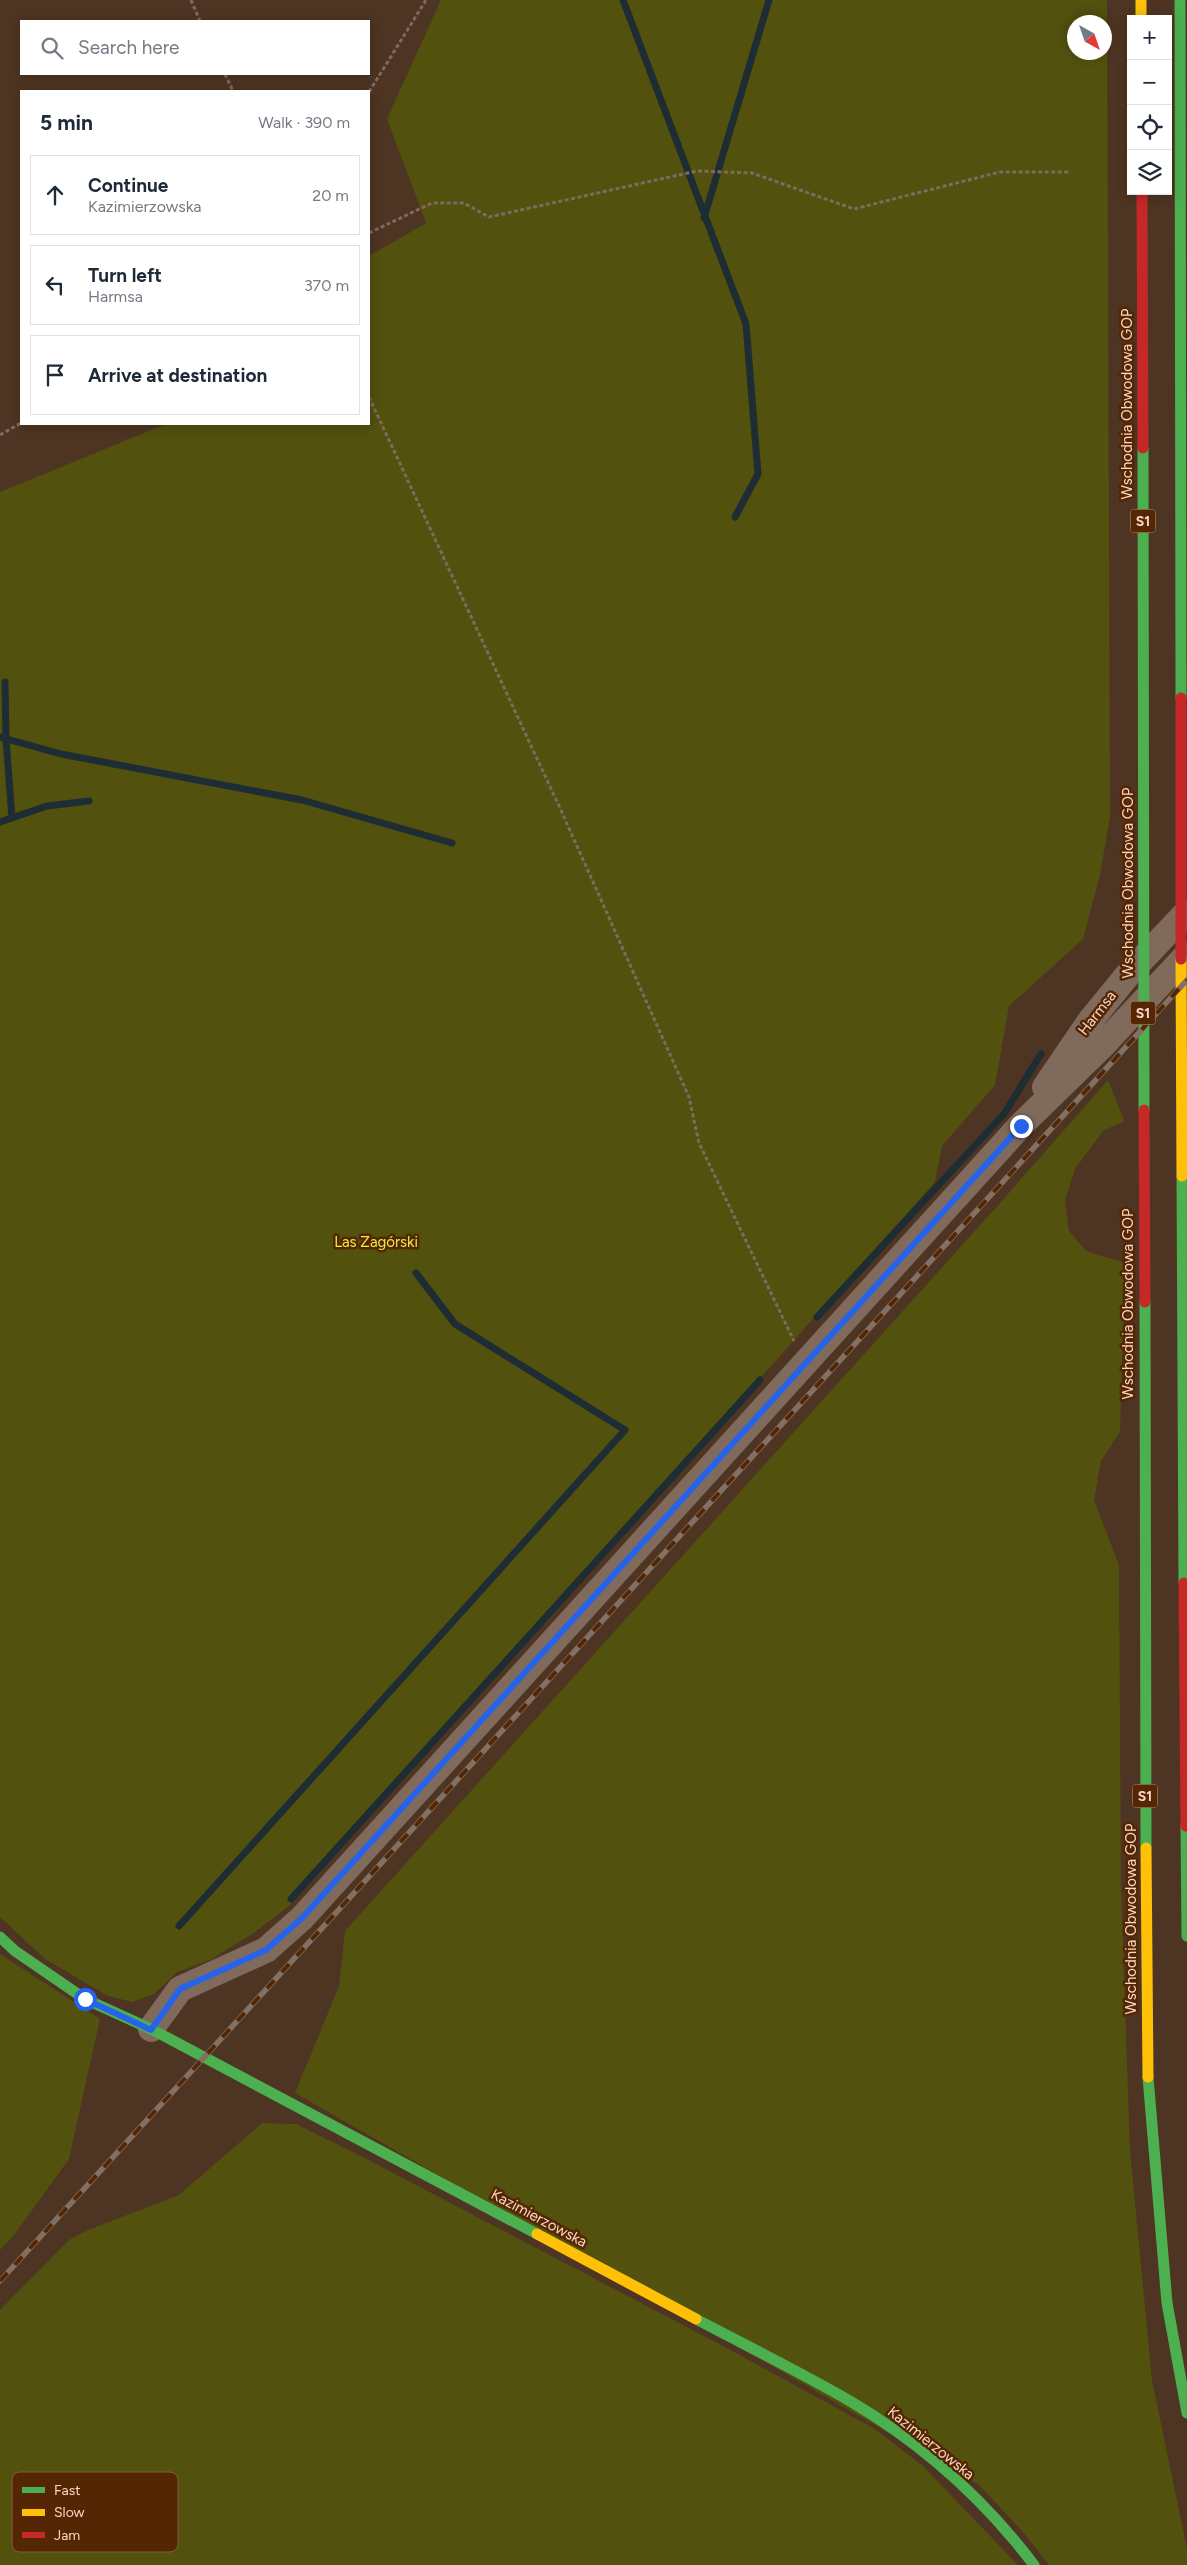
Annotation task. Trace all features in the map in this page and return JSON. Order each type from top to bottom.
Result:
[{"type":"main road","points":[[1141,0],[1141,15]]},
{"type":"main road","points":[[1180,0],[1180,832],[1187,1936]]},
{"type":"main road","name":"Wschodnia Obwodowa GOP","points":[[1142,195],[1143,1176],[1147,2065],[1167,2303],[1187,2413]]},
{"type":"main road","name":"Kazimierzowska","points":[[0,1937],[15,1951],[85,1999],[151,2030],[850,2401],[908,2439],[952,2477],[987,2511],[1034,2565]]},
{"type":"street","name":"Harmsa","points":[[1021,1126],[1090,1021],[1130,972],[1187,912]]},
{"type":"street","name":"Harmsa","points":[[151,2030],[180,1989],[266,1950],[302,1918],[1021,1126],[1100,1048],[1187,955]]},
{"type":"path","points":[[191,0],[200,20]]},
{"type":"path","points":[[370,91],[383,73],[426,0]]},
{"type":"path","points":[[225,75],[233,90]]},
{"type":"path","points":[[370,233],[432,203],[464,203],[489,217],[697,171],[752,173],[854,209],[1000,172],[1071,172]]},
{"type":"path","points":[[370,399],[560,808],[689,1097],[699,1143],[805,1364]]},
{"type":"path","points":[[0,435],[20,424]]},
{"type":"green space","name":"Las Zagórski","points":[[441,0],[1107,0],[1107,15],[1067,15],[1067,60],[1107,60],[1110,817],[1100,875],[1083,939],[1009,1006],[995,1085],[942,1146],[935,1182],[289,1906],[252,1934],[210,1960],[177,1972],[154,1994],[132,2002],[108,1996],[45,1959],[0,1917],[0,492],[164,425],[370,425],[370,255],[426,223],[387,119]]},
{"type":"green space","points":[[1108,1080],[1124,1121],[1103,1131],[1075,1169],[1065,1200],[1069,1231],[1086,1251],[1125,1263],[1120,1432],[1101,1461],[1094,1500],[1119,1565],[1121,1887],[1130,2150],[1152,2380],[1187,2549],[1187,2565],[1049,2565],[1023,2532],[978,2484],[295,2093],[339,1986],[345,1931],[1000,1203]]},
{"type":"green space","points":[[0,1954],[100,2019],[69,2159],[15,2234],[0,2250]]},
{"type":"green space","points":[[262,2123],[296,2124],[361,2156],[723,2346],[875,2429],[923,2466],[1018,2565],[0,2565],[0,2310],[69,2240],[88,2230],[179,2195]]},
{"type":"waterway","points":[[623,0],[746,324],[758,474],[735,517]]},
{"type":"waterway","points":[[704,218],[769,0]]},
{"type":"waterway","points":[[5,682],[6,739],[12,818]]},
{"type":"waterway","points":[[0,737],[61,754],[302,800],[452,843]]},
{"type":"waterway","points":[[0,822],[47,806],[89,801]]},
{"type":"waterway","points":[[817,1317],[1004,1114],[1041,1054]]},
{"type":"waterway","points":[[179,1926],[625,1430],[455,1324],[416,1273]]},
{"type":"waterway","points":[[291,1899],[760,1380]]},
{"type":"railway","points":[[0,2281],[1187,980]]},
{"type":"traffic: fast","points":[[1180,0],[1181,698]]},
{"type":"traffic: fast","points":[[1143,448],[1144,1110]]},
{"type":"traffic: fast","points":[[1182,1176],[1184,1583]]},
{"type":"traffic: fast","points":[[1145,1302],[1146,1848]]},
{"type":"traffic: fast","points":[[1186,1826],[1187,1936]]},
{"type":"traffic: fast","points":[[0,1937],[15,1951],[85,1999],[151,2029],[537,2234]]},
{"type":"traffic: fast","points":[[1148,2077],[1167,2303],[1187,2413]]},
{"type":"traffic: fast","points":[[696,2319],[831,2390],[902,2435],[973,2495],[1034,2565]]},
{"type":"traffic: slow","points":[[1141,0],[1141,15]]},
{"type":"traffic: slow","points":[[1181,959],[1182,1176]]},
{"type":"traffic: slow","points":[[1146,1848],[1148,2077]]},
{"type":"traffic: slow","points":[[537,2234],[696,2319]]},
{"type":"traffic: jam","points":[[1142,195],[1143,448]]},
{"type":"traffic: jam","points":[[1181,698],[1181,959]]},
{"type":"traffic: jam","points":[[1144,1110],[1145,1302]]},
{"type":"traffic: jam","points":[[1184,1583],[1186,1826]]},
{"type":"route","points":[[85,1999],[151,2030],[170,2000],[180,1989],[256,1955],[280,1939],[302,1918],[1021,1126]]}]
